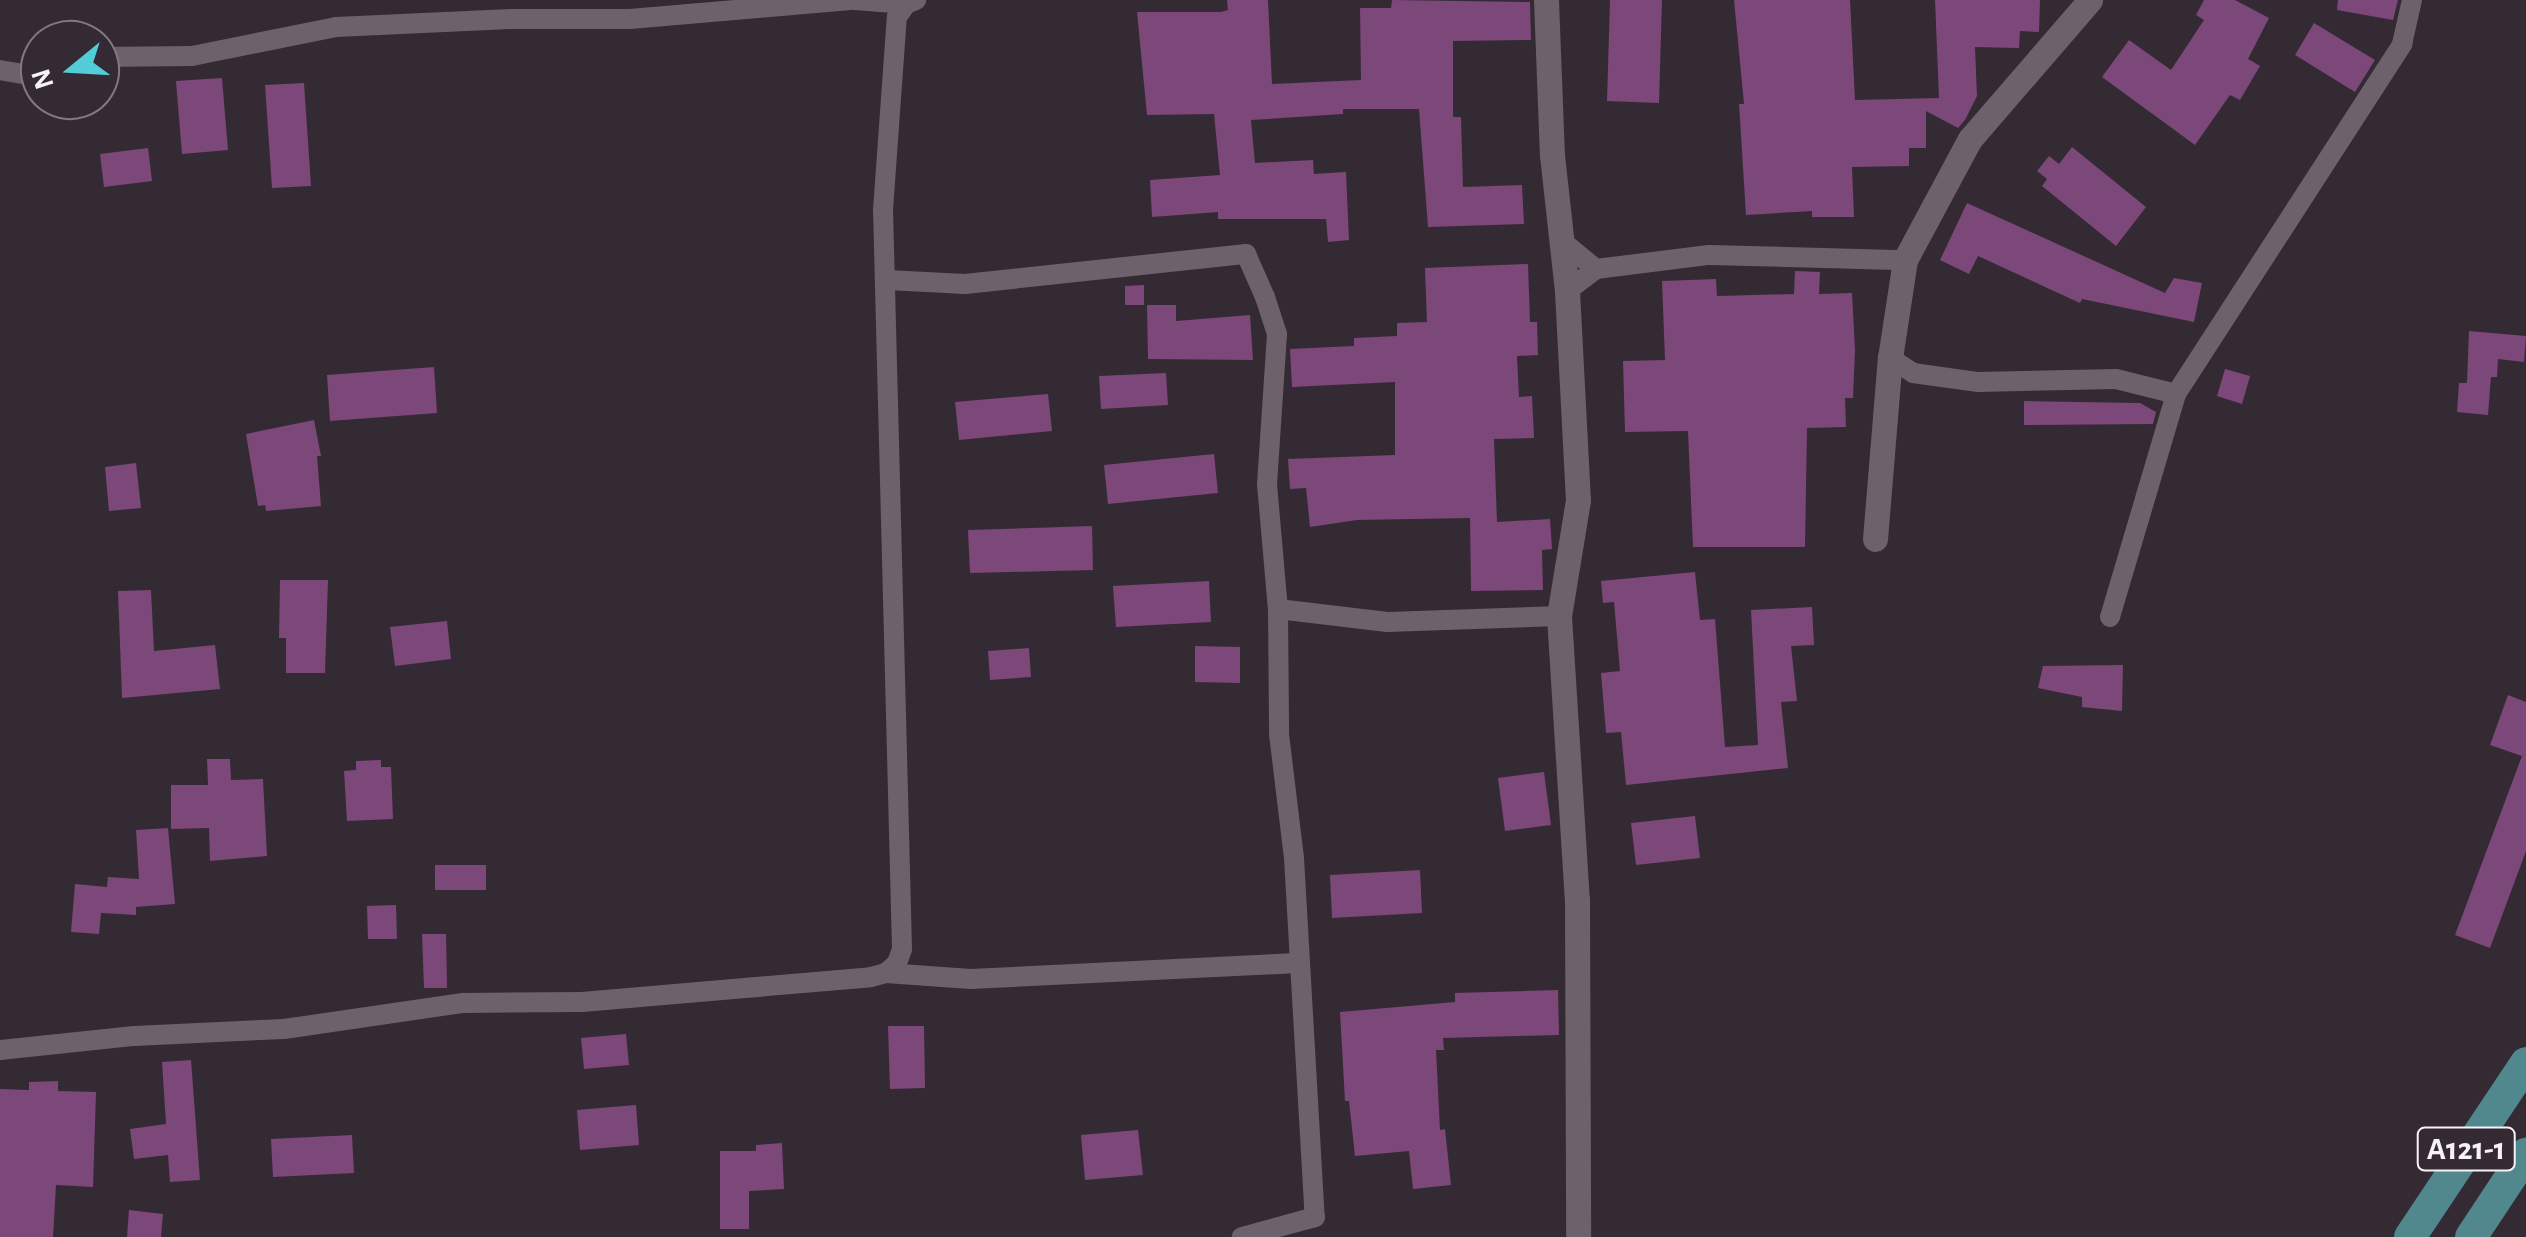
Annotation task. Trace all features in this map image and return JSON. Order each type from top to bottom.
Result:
[{"type":"highway","name":"A121-1","points":[[2410,1237],[2526,1063]]},
{"type":"highway","name":"A121-1","points":[[2470,1237],[2526,1154]]},
{"type":"street","points":[[120,57],[192,56],[336,27],[512,19],[630,19],[853,0],[911,2]]},
{"type":"street","points":[[1546,0],[1552,155],[1567,291],[1578,500],[1559,616],[1577,900],[1578,1237]]},
{"type":"street","points":[[1875,539],[1890,358],[1905,260],[1970,139],[2090,0]]},
{"type":"street","points":[[2110,617],[2176,394],[2402,44],[2412,0]]},
{"type":"street","points":[[886,973],[897,963],[902,949],[883,210],[897,17],[911,2]]},
{"type":"street","points":[[1563,242],[1596,269]]},
{"type":"street","points":[[886,280],[965,284],[1246,254],[1277,334],[1268,484],[1278,609],[1279,734],[1294,858],[1316,1217],[1242,1237]]},
{"type":"street","points":[[1567,291],[1596,269],[1709,255],[1905,260]]},
{"type":"street","points":[[1890,358],[1912,374],[1962,380],[2116,379],[2176,394]]},
{"type":"street","points":[[1278,609],[1386,622],[1559,616]]},
{"type":"street","points":[[0,1050],[134,1036],[284,1029],[463,1003],[582,1002],[886,973],[971,979],[1298,963]]},
{"type":"building","points":[[1227,0],[1268,0],[1272,84],[1361,80],[1360,8],[1391,8],[1392,0],[1530,2],[1531,40],[1453,41],[1453,117],[1461,117],[1463,187],[1522,185],[1524,224],[1428,227],[1419,109],[1343,109],[1343,114],[1251,120],[1255,163],[1313,160],[1314,174],[1346,172],[1349,240],[1328,242],[1326,219],[1218,219],[1218,212],[1152,217],[1150,180],[1220,175],[1214,114],[1147,115],[1137,12],[1221,12],[1228,10]]},
{"type":"building","points":[[1610,0],[1662,0],[1659,103],[1607,101]]},
{"type":"building","points":[[1734,0],[1850,0],[1855,100],[1939,98],[1935,0],[2040,0],[2039,32],[2020,31],[2019,48],[1975,47],[1977,96],[1965,120],[1958,128],[1926,111],[1926,148],[1909,148],[1909,166],[1852,167],[1854,217],[1812,217],[1812,211],[1746,215],[1739,104],[1744,104]]},
{"type":"building","points":[[2204,0],[2235,0],[2269,18],[2248,59],[2260,66],[2240,100],[2230,95],[2195,145],[2102,77],[2129,40],[2171,70],[2204,20],[2196,15]]},
{"type":"building","points":[[2338,0],[2398,0],[2393,20],[2337,10]]},
{"type":"building","points":[[2314,23],[2375,60],[2355,92],[2295,55]]},
{"type":"building","points":[[222,78],[228,150],[182,154],[176,81]]},
{"type":"building","points":[[304,83],[311,186],[272,188],[265,85]]},
{"type":"building","points":[[2072,147],[2146,207],[2116,246],[2042,186],[2047,179],[2037,171],[2049,156],[2059,164]]},
{"type":"building","points":[[148,148],[152,181],[104,187],[100,154]]},
{"type":"building","points":[[1967,203],[2165,293],[2174,278],[2202,283],[2194,322],[2082,299],[2080,303],[1978,256],[1969,274],[1940,260]]},
{"type":"building","points":[[1528,264],[1530,322],[1537,322],[1538,355],[1517,356],[1519,397],[1532,396],[1534,438],[1494,439],[1497,522],[1550,519],[1552,549],[1542,550],[1543,590],[1471,591],[1470,518],[1357,520],[1310,527],[1306,488],[1290,489],[1288,459],[1395,455],[1395,382],[1292,387],[1290,349],[1354,346],[1354,338],[1397,336],[1397,323],[1427,322],[1425,268]]},
{"type":"building","points":[[1795,271],[1820,272],[1819,294],[1852,293],[1855,350],[1853,398],[1845,398],[1846,427],[1807,428],[1805,547],[1693,547],[1688,431],[1625,432],[1623,361],[1665,360],[1662,281],[1716,279],[1717,296],[1794,294]]},
{"type":"building","points":[[1144,285],[1144,305],[1125,305],[1125,286]]},
{"type":"building","points":[[1147,305],[1176,305],[1176,321],[1250,315],[1253,360],[1148,359]]},
{"type":"building","points":[[2469,331],[2526,336],[2524,362],[2498,359],[2497,377],[2491,377],[2488,415],[2457,412],[2459,383],[2467,383]]},
{"type":"building","points":[[434,367],[437,413],[330,421],[327,375]]},
{"type":"building","points":[[2225,369],[2250,376],[2242,404],[2217,396]]},
{"type":"building","points":[[1166,373],[1168,405],[1101,409],[1099,376]]},
{"type":"building","points":[[1048,394],[1052,431],[959,440],[955,402]]},
{"type":"building","points":[[2024,401],[2140,403],[2156,412],[2153,424],[2024,425]]},
{"type":"building","points":[[314,420],[321,456],[317,456],[321,506],[266,511],[265,505],[258,506],[246,434]]},
{"type":"building","points":[[1214,454],[1218,493],[1108,504],[1104,465]]},
{"type":"building","points":[[136,463],[141,508],[109,511],[105,467]]},
{"type":"building","points":[[1092,526],[1093,570],[970,573],[968,530]]},
{"type":"building","points":[[1695,572],[1700,620],[1715,619],[1725,747],[1758,745],[1751,610],[1812,607],[1814,645],[1791,646],[1797,701],[1781,702],[1788,768],[1626,785],[1621,732],[1606,733],[1601,673],[1620,671],[1614,602],[1603,603],[1601,581]]},
{"type":"building","points":[[280,580],[328,580],[325,673],[286,673],[286,638],[279,638]]},
{"type":"building","points":[[1209,581],[1211,622],[1116,627],[1113,586]]},
{"type":"building","points":[[151,590],[154,651],[215,645],[220,689],[122,698],[118,591]]},
{"type":"building","points":[[447,621],[451,659],[395,666],[390,627]]},
{"type":"building","points":[[1195,646],[1240,647],[1240,683],[1195,682]]},
{"type":"building","points":[[1029,648],[1031,677],[990,680],[988,651]]},
{"type":"building","points":[[2123,665],[2122,711],[2082,707],[2082,697],[2038,688],[2043,666]]},
{"type":"building","points":[[2508,695],[2526,702],[2526,851],[2490,948],[2455,935],[2522,756],[2490,745]]},
{"type":"building","points":[[207,759],[230,759],[231,780],[263,779],[267,856],[210,861],[209,828],[171,829],[171,785],[208,785]]},
{"type":"building","points":[[381,760],[381,767],[391,767],[393,819],[347,821],[344,771],[356,770],[356,761]]},
{"type":"building","points":[[1544,772],[1551,825],[1505,831],[1498,778]]},
{"type":"building","points":[[1695,816],[1700,858],[1636,865],[1631,823]]},
{"type":"building","points":[[168,828],[175,904],[136,907],[136,915],[101,913],[99,934],[71,932],[75,884],[107,887],[108,877],[139,879],[136,830]]},
{"type":"building","points":[[435,865],[486,865],[486,890],[435,890]]},
{"type":"building","points":[[1420,870],[1422,913],[1332,918],[1330,875]]},
{"type":"building","points":[[396,905],[397,939],[368,939],[367,906]]},
{"type":"building","points":[[422,934],[446,934],[447,988],[424,988]]},
{"type":"building","points":[[1558,990],[1559,1035],[1443,1038],[1444,1050],[1436,1050],[1440,1130],[1445,1129],[1451,1185],[1413,1189],[1409,1151],[1355,1156],[1349,1101],[1345,1101],[1340,1012],[1455,1002],[1455,993]]},
{"type":"building","points":[[888,1026],[924,1026],[925,1088],[890,1089]]},
{"type":"building","points":[[626,1034],[629,1065],[584,1069],[581,1038]]},
{"type":"building","points":[[191,1060],[200,1180],[170,1182],[168,1155],[134,1159],[130,1129],[166,1124],[162,1062]]},
{"type":"building","points":[[58,1081],[58,1091],[96,1092],[93,1187],[56,1185],[53,1237],[0,1237],[0,1089],[29,1090],[29,1082]]},
{"type":"building","points":[[636,1105],[639,1145],[580,1150],[577,1110]]},
{"type":"building","points":[[1138,1130],[1143,1175],[1085,1180],[1081,1135]]},
{"type":"building","points":[[352,1135],[354,1173],[273,1177],[271,1139]]},
{"type":"building","points":[[782,1143],[784,1189],[749,1191],[749,1229],[720,1229],[720,1151],[756,1151],[756,1145]]},
{"type":"building","points":[[129,1210],[163,1214],[161,1237],[127,1237]]}]
